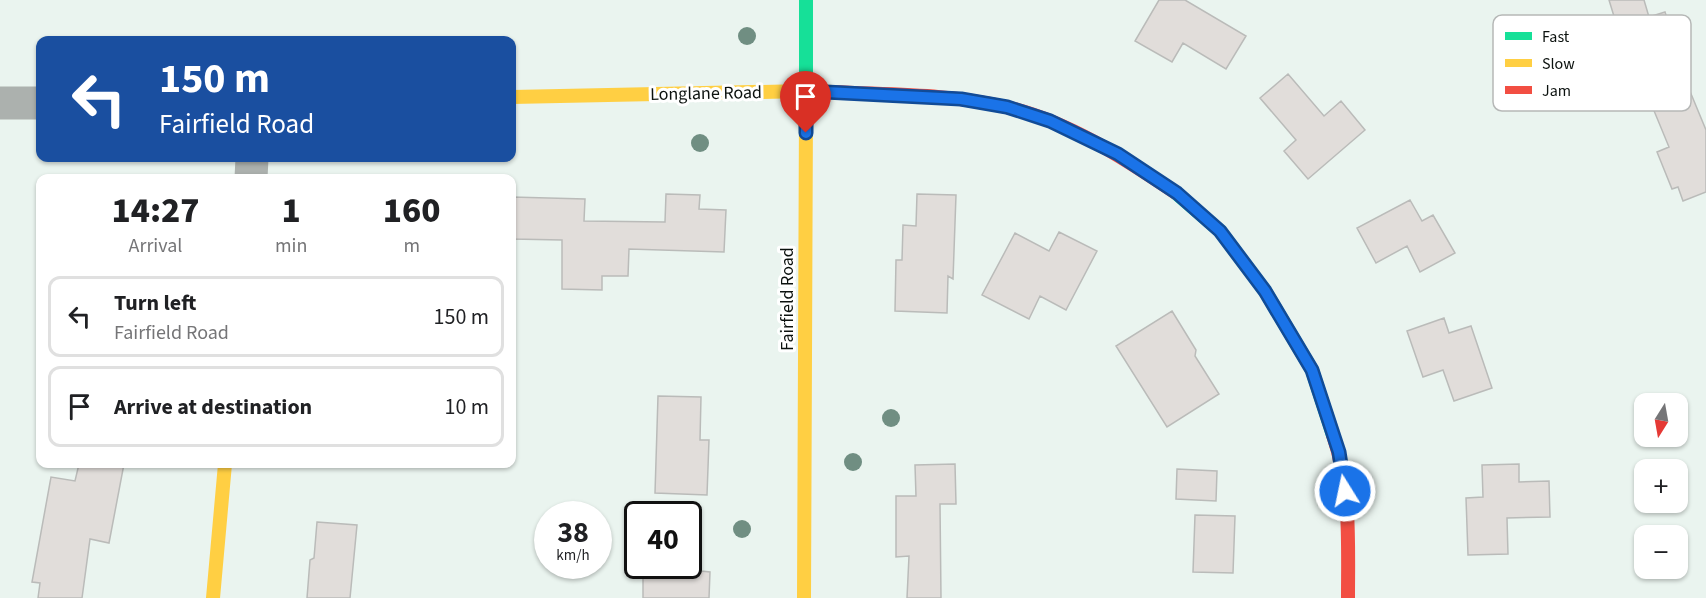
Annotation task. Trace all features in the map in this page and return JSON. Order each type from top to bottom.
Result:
[{"type":"street","name":"Fairfield Road","points":[[804,598],[806,0]]},
{"type":"street","name":"Longlane Road","points":[[516,97],[806,91],[961,99],[1007,107],[1050,121],[1118,154],[1177,193],[1220,231],[1265,291],[1312,370],[1339,452],[1345,491],[1348,539],[1348,598]]},
{"type":"street","points":[[0,103],[36,103]]},
{"type":"street","points":[[213,598],[225,468]]},
{"type":"building","points":[[1159,0],[1185,0],[1246,36],[1226,69],[1183,43],[1172,62],[1135,41]]},
{"type":"building","points":[[1609,0],[1644,0],[1648,15],[1614,15]]},
{"type":"building","points":[[1288,74],[1324,116],[1341,101],[1365,130],[1308,179],[1284,151],[1296,140],[1260,98]]},
{"type":"building","points":[[1691,94],[1706,130],[1706,192],[1683,201],[1678,187],[1672,189],[1657,152],[1669,147],[1654,111],[1691,111]]},
{"type":"building","points":[[666,194],[700,195],[699,209],[726,210],[724,252],[629,249],[628,276],[602,276],[602,290],[562,289],[562,240],[516,239],[516,197],[585,199],[584,221],[665,222]]},
{"type":"building","points":[[917,194],[956,195],[953,279],[948,276],[947,313],[895,311],[896,260],[902,260],[903,225],[916,226]]},
{"type":"building","points":[[1410,200],[1422,221],[1433,215],[1455,253],[1420,272],[1407,246],[1376,263],[1357,228]]},
{"type":"building","points":[[1059,232],[1097,251],[1066,310],[1040,296],[1029,319],[982,295],[1015,233],[1049,251]]},
{"type":"building","points":[[1172,311],[1196,350],[1195,356],[1219,394],[1167,427],[1116,346]]},
{"type":"building","points":[[1444,318],[1449,333],[1471,326],[1492,388],[1454,401],[1443,370],[1423,377],[1407,331]]},
{"type":"building","points":[[658,396],[701,397],[700,440],[709,440],[707,495],[655,493]]},
{"type":"building","points":[[955,464],[956,504],[940,504],[941,598],[907,598],[909,556],[896,557],[896,496],[916,496],[915,465]]},
{"type":"building","points":[[1519,464],[1519,482],[1549,481],[1550,517],[1507,518],[1508,554],[1468,555],[1466,498],[1483,497],[1482,465]]},
{"type":"building","points":[[78,468],[123,468],[109,543],[90,539],[82,598],[38,598],[40,583],[32,582],[51,477],[75,481]]},
{"type":"building","points":[[1177,469],[1217,471],[1216,501],[1176,499]]},
{"type":"building","points":[[1195,515],[1235,516],[1233,573],[1193,572]]},
{"type":"building","points":[[317,522],[357,525],[350,598],[307,598],[310,560],[314,558]]},
{"type":"building","points":[[702,571],[710,572],[709,598],[643,598],[643,579],[702,579]]},
{"type":"traffic: fast","points":[[806,0],[806,110]]},
{"type":"traffic: fast","points":[[1176,193],[1220,231],[1265,291],[1312,370],[1333,435]]},
{"type":"traffic: slow","points":[[516,97],[833,92]]},
{"type":"traffic: slow","points":[[804,598],[806,110]]},
{"type":"traffic: slow","points":[[213,598],[225,468]]},
{"type":"traffic: jam","points":[[833,92],[963,100],[1029,113],[1095,142],[1176,193]]},
{"type":"traffic: jam","points":[[1333,435],[1346,495],[1348,598]]},
{"type":"route","points":[[806,133],[806,91],[961,99],[1007,107],[1050,121],[1118,154],[1177,193],[1220,231],[1265,291],[1312,370],[1339,452],[1345,491]]}]
